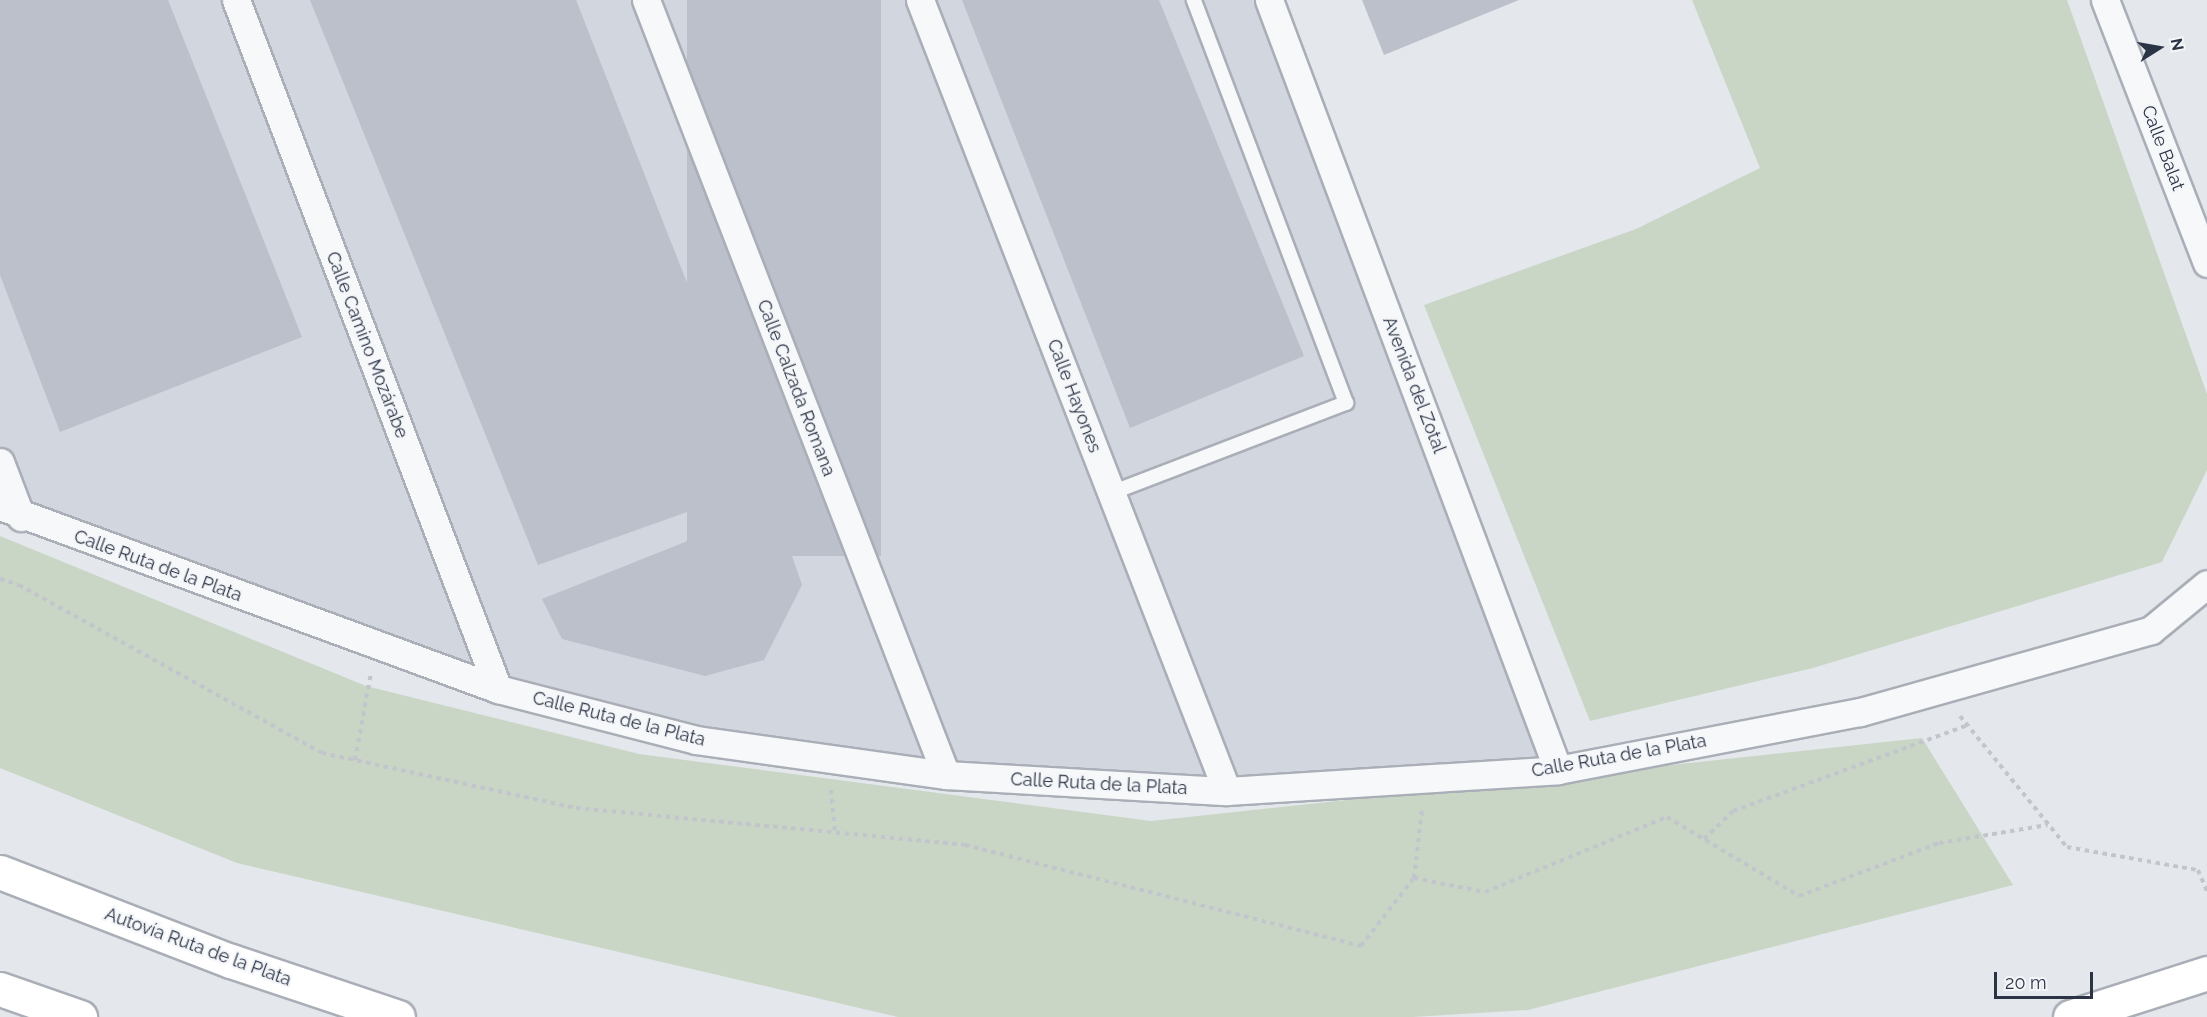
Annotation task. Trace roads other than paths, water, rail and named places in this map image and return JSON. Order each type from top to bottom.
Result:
[{"type":"highway","name":"Autovía Ruta de la Plata","points":[[0,872],[231,962],[398,1017]]},
{"type":"highway","points":[[2070,1017],[2207,973]]},
{"type":"highway","points":[[0,988],[80,1017]]},
{"type":"street","name":"Calle Camino Mozárabe","points":[[236,0],[498,689]]},
{"type":"street","name":"Calle Calzada Romana","points":[[646,0],[946,776]]},
{"type":"street","name":"Calle Hayones","points":[[920,0],[1227,791]]},
{"type":"street","name":"Avenida del Zotal","points":[[1269,0],[1558,770]]},
{"type":"street","name":"Calle Balat","points":[[2105,0],[2207,263]]},
{"type":"street","points":[[0,462],[10,511]]},
{"type":"street","name":"Calle Ruta de la Plata","points":[[10,511],[498,689],[696,740],[946,776],[1227,791],[1558,770],[1860,712],[2151,630],[2207,584]]},
{"type":"lane","points":[[1111,493],[1346,403],[1194,0]]}]
